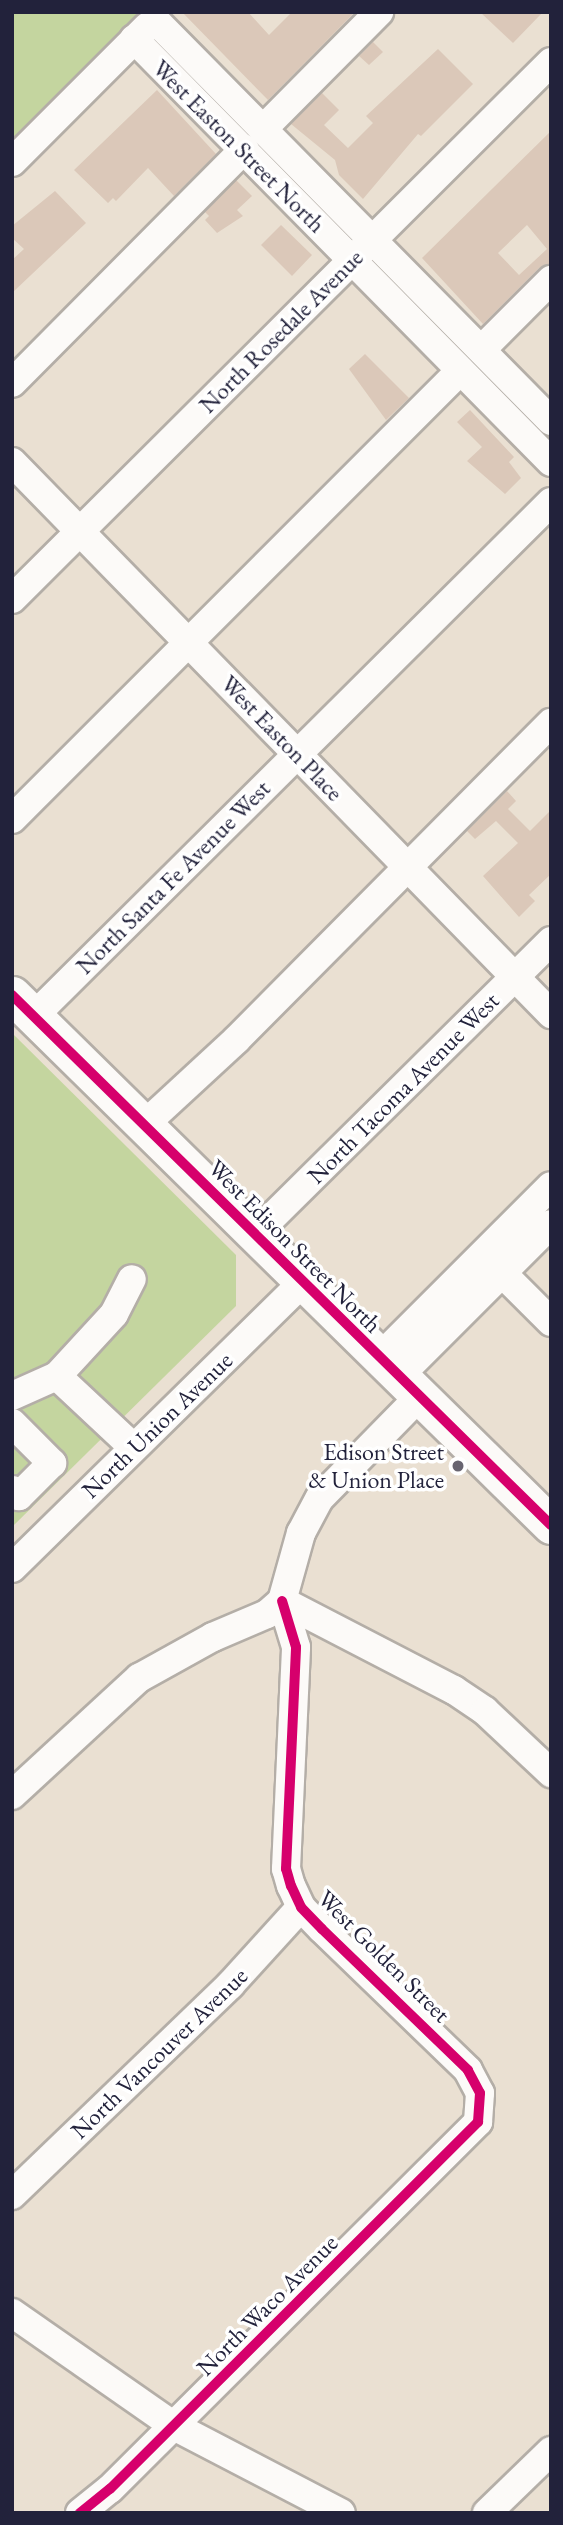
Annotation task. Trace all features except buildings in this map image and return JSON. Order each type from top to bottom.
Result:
[{"type":"main road","name":"West Edison Street North","points":[[23,1005],[254,1236],[551,1525]]},
{"type":"street","points":[[12,383],[379,12]]},
{"type":"street","points":[[12,162],[158,16]]},
{"type":"street","name":"West Easton Street North","points":[[158,16],[352,260],[551,462]]},
{"type":"street","name":"West Easton Street North","points":[[134,39],[373,240],[551,421]]},
{"type":"street","name":"North Rosedale Avenue","points":[[12,600],[551,62]]},
{"type":"street","points":[[482,349],[551,280]]},
{"type":"street","points":[[12,820],[460,371]]},
{"type":"street","name":"West Easton Place","points":[[12,462],[551,1014]]},
{"type":"street","name":"North Santa Fe Avenue West","points":[[23,1005],[297,754],[551,502]]},
{"type":"street","points":[[144,1125],[409,868],[551,723]]},
{"type":"street","name":"North Tacoma Avenue West","points":[[254,1236],[551,941]]},
{"type":"street","points":[[12,1795],[139,1678],[213,1637],[267,1614],[282,1601],[301,1533],[320,1498],[482,1253],[551,1186]]},
{"type":"street","points":[[399,1377],[551,1224]]},
{"type":"street","points":[[482,1253],[551,1322]]},
{"type":"street","points":[[12,1396],[57,1376],[114,1314],[132,1279]]},
{"type":"street","name":"North Union Avenue","points":[[12,1568],[303,1283]]},
{"type":"street","points":[[57,1376],[134,1448]]},
{"type":"street","points":[[12,1423],[52,1464],[14,1496]]},
{"type":"street","points":[[282,1601],[334,1632],[454,1690],[485,1711],[551,1773]]},
{"type":"street","name":"West Golden Street","points":[[282,1601],[296,1647],[286,1869],[301,1907],[468,2070],[480,2093],[478,2122]]},
{"type":"street","name":"North Vancouver Avenue","points":[[12,2195],[230,1984],[301,1907]]},
{"type":"street","name":"North Waco Avenue","points":[[80,2513],[110,2489],[478,2122]]},
{"type":"street","points":[[12,2313],[174,2426],[341,2513]]},
{"type":"street","points":[[487,2513],[551,2451]]},
{"type":"green space","points":[[12,12],[141,12],[12,142]]},
{"type":"green space","points":[[12,1033],[236,1255],[236,1306],[12,1527]]},
{"type":"cycle path","points":[[12,995],[551,1525]]},
{"type":"cycle path","points":[[80,2513],[110,2489],[478,2122],[480,2093],[468,2070],[322,1929],[301,1907],[291,1886],[286,1869],[296,1647],[282,1601]]},
{"type":"place","name":"Edison Street & Union Place","points":[[458,1466]]}]
